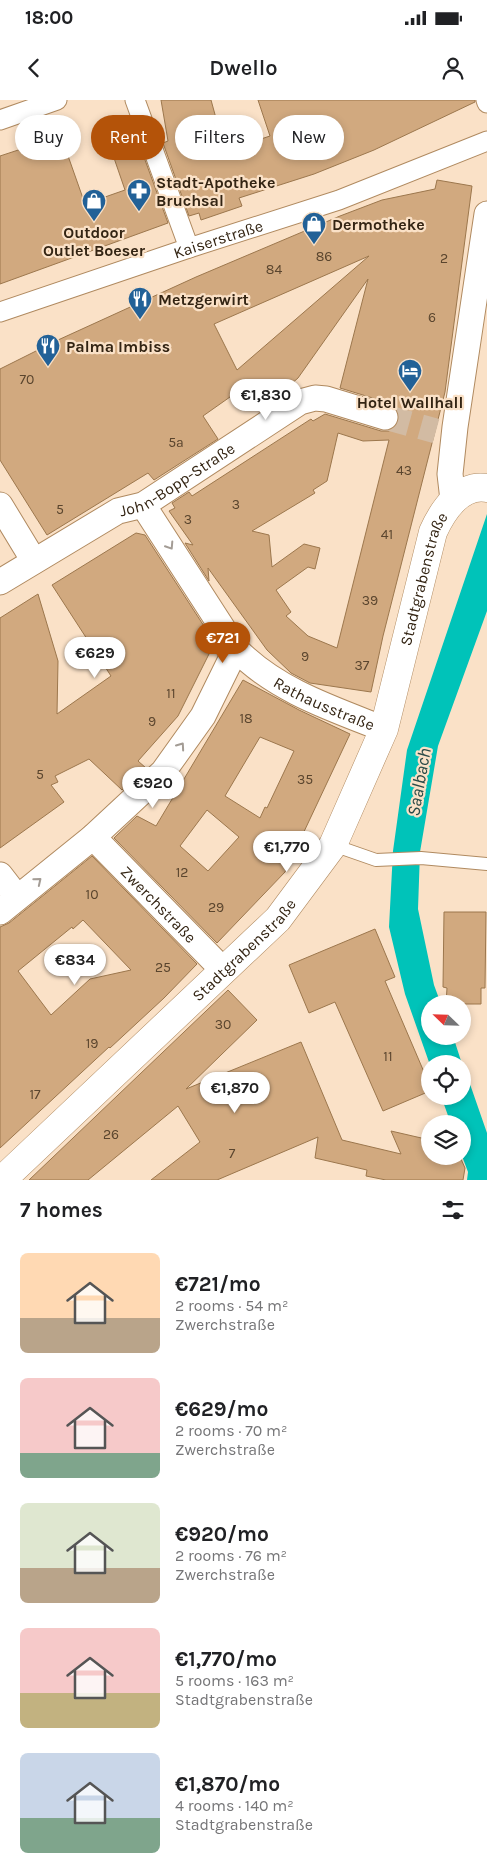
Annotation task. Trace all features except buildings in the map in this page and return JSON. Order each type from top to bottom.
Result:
[{"type":"street","points":[[0,120],[57,100]]},
{"type":"street","points":[[135,100],[189,248]]},
{"type":"street","name":"Kaiserstraße","points":[[0,312],[339,200],[487,141]]},
{"type":"street","points":[[453,500],[446,432],[487,214]]},
{"type":"street","name":"John-Bopp-Straße","points":[[0,582],[118,511],[143,505],[300,402],[315,398],[326,399],[385,417]]},
{"type":"street","name":"Stadtgrabenstraße","points":[[2,1180],[278,919],[333,845],[384,730],[433,532],[440,515],[453,500],[467,491],[484,488]]},
{"type":"street","points":[[0,505],[34,561]]},
{"type":"street","name":"Rathausstraße","points":[[143,505],[236,649],[246,660],[310,700],[384,730]]},
{"type":"street","points":[[0,874],[8,904],[92,837],[163,772],[203,716],[236,649]]},
{"type":"street","name":"Zwerchstraße","points":[[92,837],[224,971]]},
{"type":"lane","points":[[333,845],[376,860],[421,858],[487,864]]},
{"type":"water","name":"Saalbach","points":[[487,514],[487,611],[438,746],[420,852],[418,909],[438,995],[421,995],[421,1039],[405,994],[389,927],[393,851],[407,750]]},
{"type":"water","points":[[423,1045],[456,1045],[459,1055],[426,1055]]},
{"type":"water","points":[[471,1087],[487,1133],[487,1180],[467,1180],[468,1172],[465,1165],[471,1165],[471,1115],[448,1115],[444,1105],[471,1105]]},
{"type":"tunnel","points":[[385,417],[436,431]]},
{"type":"place","name":"Stadt-Apotheke Bruchsal","points":[[139,212]]},
{"type":"place","name":"Outdoor Outlet Boeser","points":[[94,222]]},
{"type":"place","name":"Dermotheke","points":[[314,245]]},
{"type":"place","name":"Metzgerwirt","points":[[140,320]]},
{"type":"place","name":"Palma Imbiss","points":[[48,367]]},
{"type":"place","name":"Hotel Wallhall","points":[[410,392]]}]
